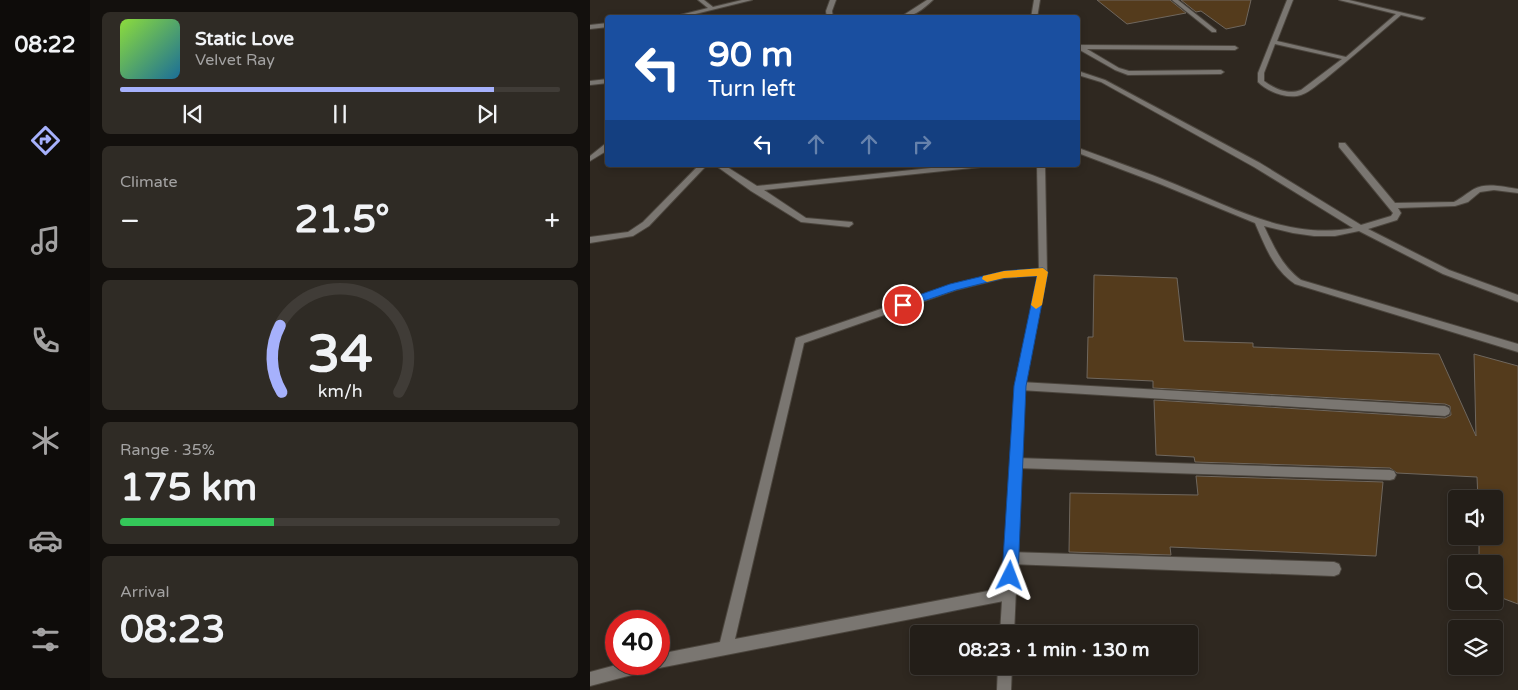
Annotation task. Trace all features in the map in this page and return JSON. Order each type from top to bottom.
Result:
[{"type":"street","points":[[701,0],[711,8]]},
{"type":"street","points":[[690,15],[711,8],[749,0]]},
{"type":"street","points":[[830,15],[829,10],[833,0]]},
{"type":"street","points":[[907,15],[930,0]]},
{"type":"street","points":[[1034,15],[1037,0]]},
{"type":"street","points":[[1175,0],[1214,31]]},
{"type":"street","points":[[1290,0],[1261,73],[1261,82],[1286,94],[1299,94],[1348,59],[1400,13]]},
{"type":"street","points":[[1342,0],[1422,18]]},
{"type":"street","points":[[590,27],[605,25]]},
{"type":"street","points":[[1273,42],[1348,59]]},
{"type":"street","points":[[1080,48],[1235,48]]},
{"type":"street","points":[[1080,49],[1128,73],[1221,72]]},
{"type":"street","points":[[1080,74],[1103,81],[1256,165],[1361,229],[1446,272],[1518,299]]},
{"type":"street","points":[[590,83],[605,81]]},
{"type":"street","points":[[1080,152],[1174,186],[1258,221],[1298,231],[1334,233],[1361,229],[1394,218],[1397,213],[1393,206],[1342,145]]},
{"type":"street","points":[[590,159],[605,148]]},
{"type":"street","points":[[590,240],[630,234],[646,224],[701,167]]},
{"type":"street","points":[[723,167],[804,220],[849,224]]},
{"type":"street","points":[[754,189],[917,169],[949,167]]},
{"type":"street","points":[[1007,625],[1020,386],[1043,272],[1041,167]]},
{"type":"street","points":[[1393,206],[1455,204],[1465,200],[1478,190],[1494,188],[1518,191]]},
{"type":"street","points":[[1258,221],[1279,266],[1286,275],[1298,282],[1518,348]]},
{"type":"street","points":[[726,648],[800,341],[954,287],[1004,274],[1043,272]]},
{"type":"street","points":[[1020,386],[1444,411]]},
{"type":"street","points":[[1016,463],[1390,475]]},
{"type":"street","points":[[1011,558],[1334,569]]},
{"type":"street","points":[[670,660],[1009,594]]},
{"type":"street","points":[[590,679],[605,675]]},
{"type":"street","points":[[1004,690],[1005,675]]},
{"type":"building","points":[[1097,0],[1170,0],[1186,13],[1127,24]]},
{"type":"building","points":[[1181,0],[1251,0],[1245,25],[1226,29],[1201,11],[1196,12]]},
{"type":"building","points":[[1094,275],[1177,278],[1184,341],[1253,343],[1253,347],[1439,354],[1476,436],[1474,354],[1518,366],[1518,604],[1503,598],[1503,555],[1479,555],[1479,545],[1503,545],[1503,490],[1478,490],[1477,477],[1397,473],[1390,468],[1195,462],[1194,457],[1156,455],[1154,400],[1445,418],[1451,415],[1450,406],[1445,404],[1153,388],[1153,381],[1087,378],[1088,337],[1093,337]]},
{"type":"building","points":[[1196,476],[1383,482],[1376,556],[1170,547],[1171,555],[1069,552],[1070,493],[1198,495]]},
{"type":"slow traffic","points":[[987,279],[1004,274],[1043,272],[1036,305]]},
{"type":"route","points":[[903,305],[954,287],[1004,274],[1043,272],[1020,386],[1010,576]]}]
